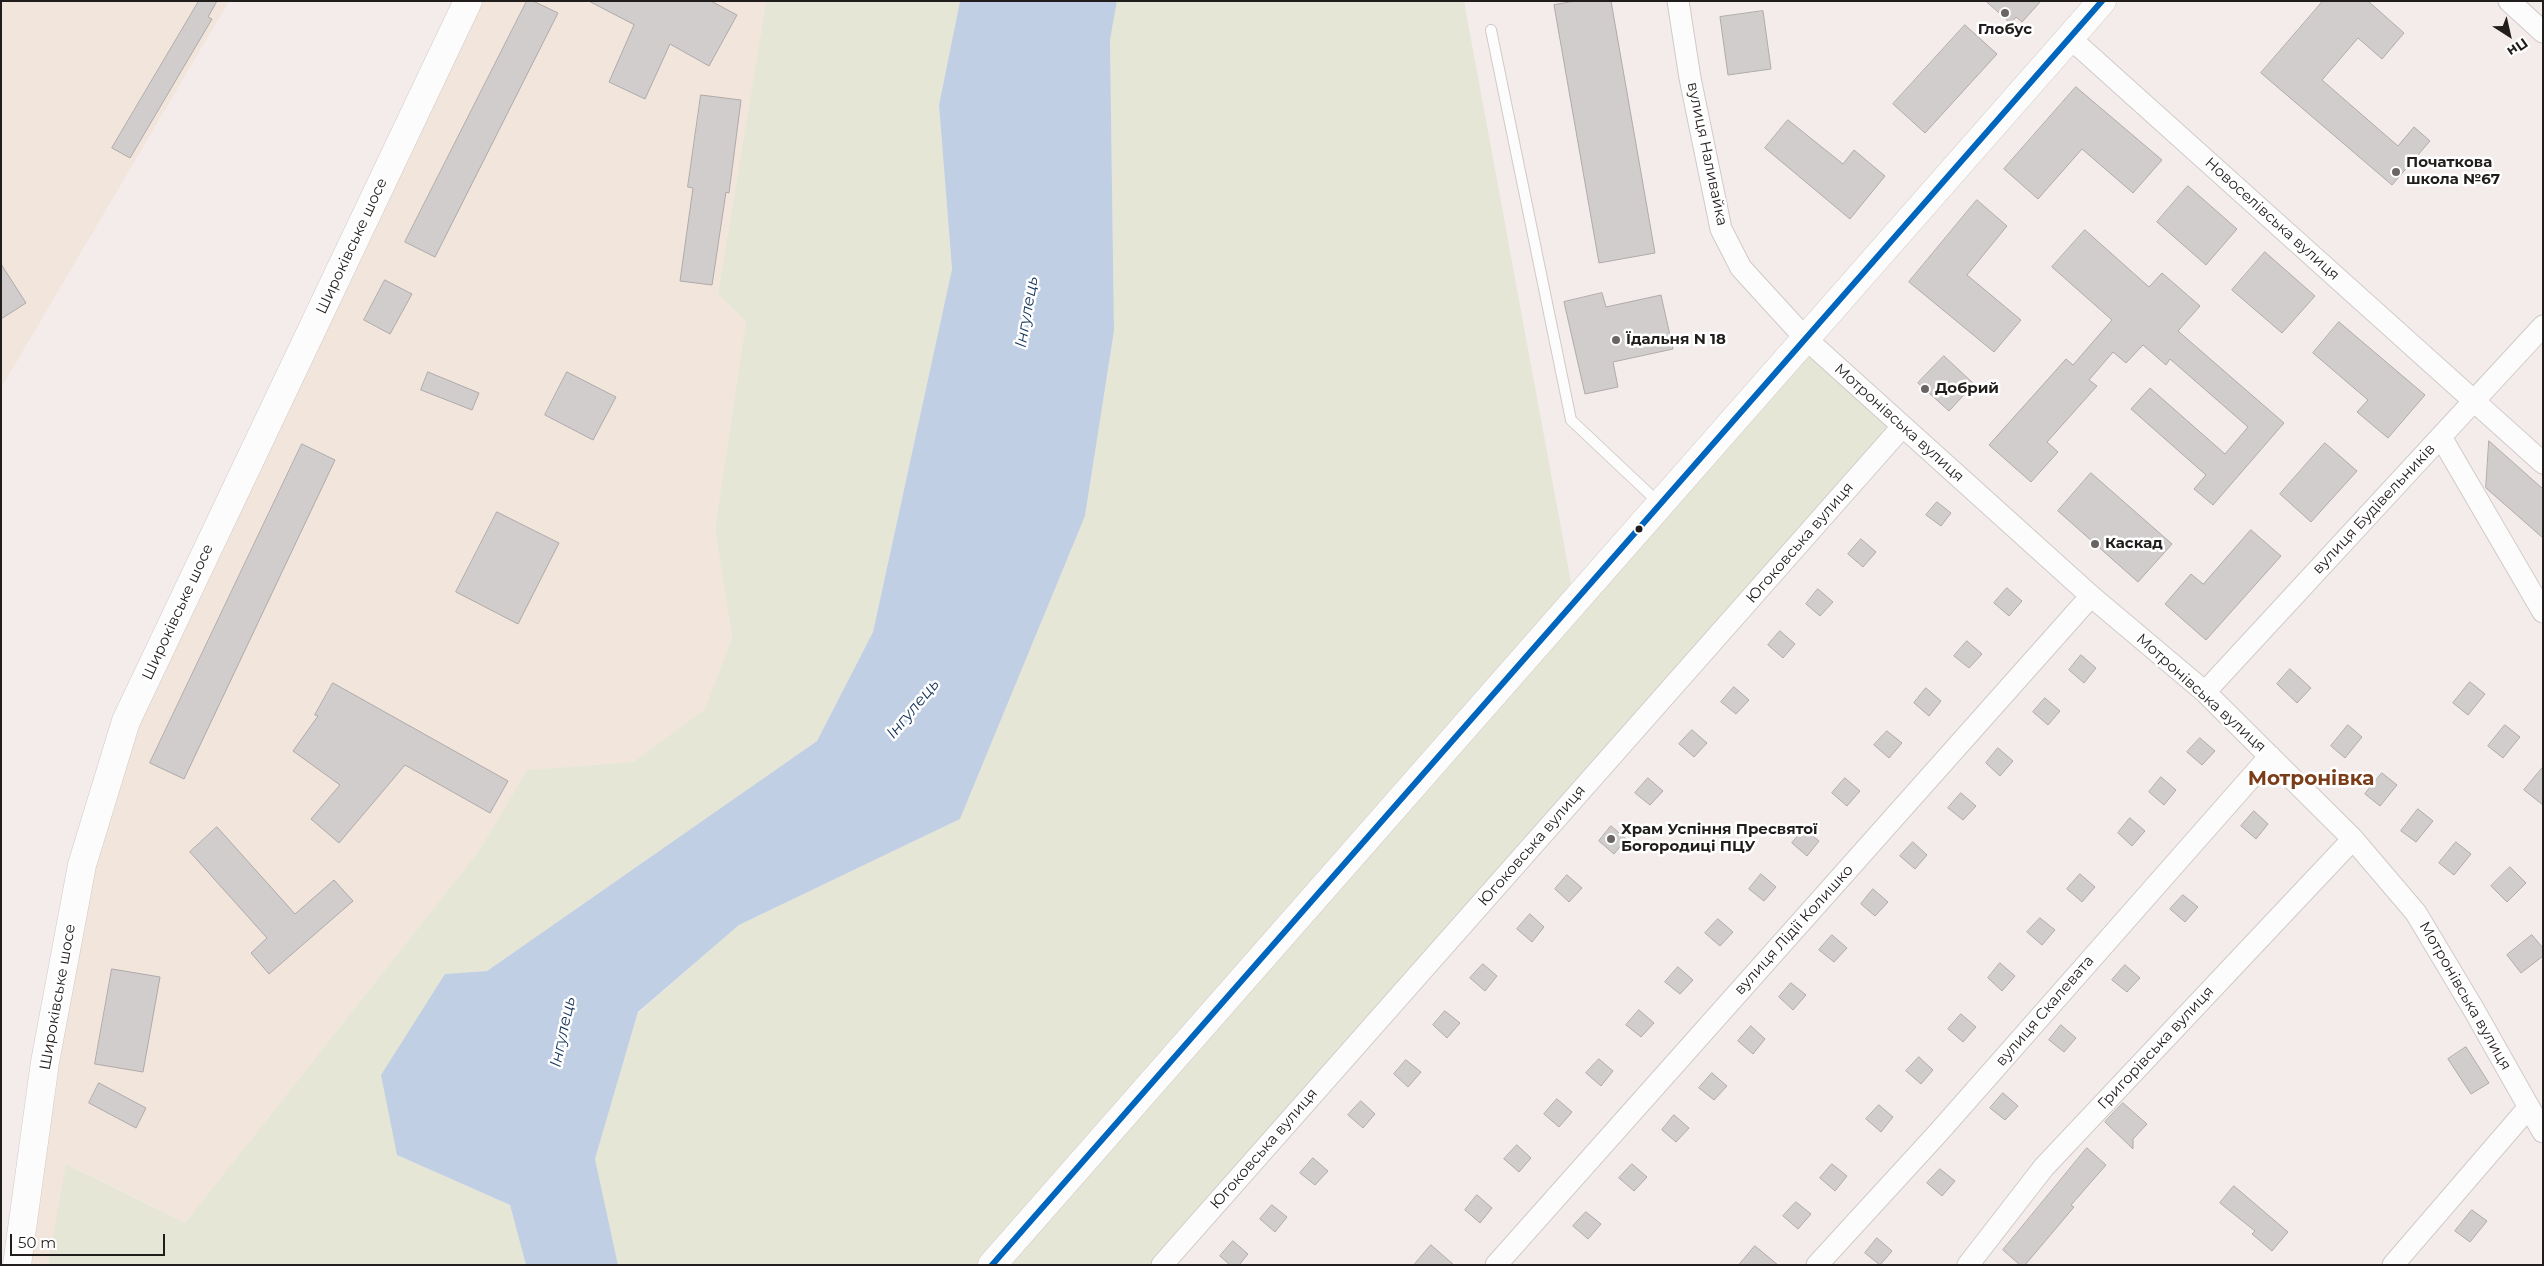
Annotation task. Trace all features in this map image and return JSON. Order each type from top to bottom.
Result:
[{"type":"street","name":"Широківське шосе","points":[[16,1265],[45,1062],[82,866],[126,721],[468,1]]},
{"type":"street","name":"вулиця Наливайка","points":[[1678,1],[1690,78],[1721,229],[1741,268],[1805,338]]},
{"type":"street","points":[[992,1265],[1659,503],[2102,1]]},
{"type":"street","points":[[2509,1],[2543,32]]},
{"type":"street","name":"Новоселівська вулиця","points":[[2070,38],[2543,463]]},
{"type":"street","name":"вулиця Будівельників","points":[[2205,692],[2543,326]]},
{"type":"street","name":"Мотронівська вулиця","points":[[1805,338],[2091,596],[2205,692],[2353,839],[2416,913],[2543,1132]]},
{"type":"street","name":"Югоковська вулиця","points":[[1162,1265],[1902,427]]},
{"type":"street","points":[[2440,437],[2543,612]]},
{"type":"street","name":"вулиця Лідії Колишко","points":[[1496,1265],[2091,596]]},
{"type":"street","name":"вулиця Скалевата","points":[[1817,1265],[1938,1133],[2270,756]]},
{"type":"street","name":"Григорівська вулиця","points":[[1968,1265],[2044,1167],[2353,839]]},
{"type":"street","points":[[2393,1265],[2529,1107]]},
{"type":"lane","points":[[1491,30],[1571,420],[1659,503]]},
{"type":"shaded area","points":[[1,1],[229,1],[1,388]]},
{"type":"shaded area","points":[[463,1],[766,1],[718,294],[746,321],[715,529],[732,637],[705,709],[633,762],[527,770],[479,851],[185,1223],[67,1164],[48,1265],[12,1265],[126,721]]},
{"type":"green space","points":[[766,1],[960,1],[939,105],[952,269],[873,632],[817,741],[487,971],[445,974],[397,1155],[510,1205],[526,1265],[48,1265],[66,1164],[185,1223],[479,851],[527,770],[633,762],[705,709],[732,637],[715,529],[746,321],[718,294]]},
{"type":"green space","points":[[1117,1],[1464,1],[1574,599],[1805,338],[1902,427],[1160,1265],[618,1265],[595,1159],[638,1013],[739,925],[960,819],[1085,516],[1114,331],[1110,40]]},
{"type":"water","name":"Інгулець","points":[[960,1],[1117,1],[1110,40],[1114,331],[1085,516],[960,819],[739,925],[638,1012],[595,1159],[618,1265],[526,1265],[510,1205],[397,1155],[381,1075],[445,974],[487,971],[817,741],[873,632],[952,269],[939,105]]},
{"type":"building","points":[[199,1],[217,1],[208,17],[212,19],[130,158],[112,148]]},
{"type":"building","points":[[527,1],[533,1],[558,13],[435,257],[405,242]]},
{"type":"building","points":[[589,1],[711,1],[737,15],[709,66],[670,44],[645,99],[609,82],[634,25]]},
{"type":"building","points":[[1576,1],[1611,1],[1655,253],[1599,263],[1554,5]]},
{"type":"building","points":[[1986,1],[2041,1],[2022,22],[2016,17],[2011,23]]},
{"type":"building","points":[[2323,1],[2368,1],[2404,33],[2382,59],[2358,38],[2322,80],[2398,146],[2414,127],[2430,141],[2392,185],[2261,73]]},
{"type":"building","points":[[1763,11],[1771,69],[1728,75],[1720,17]]},
{"type":"building","points":[[1965,25],[1997,54],[1925,133],[1893,104]]},
{"type":"building","points":[[2076,87],[2162,160],[2133,193],[2082,149],[2038,199],[2004,169]]},
{"type":"building","points":[[701,95],[741,100],[729,193],[726,192],[712,285],[680,281],[693,188],[688,187]]},
{"type":"building","points":[[1788,120],[1843,164],[1854,150],[1885,176],[1850,219],[1765,148]]},
{"type":"building","points":[[2188,186],[2237,229],[2206,265],[2157,222]]},
{"type":"building","points":[[1977,200],[2007,226],[1967,275],[2021,320],[1994,352],[1909,282]]},
{"type":"building","points":[[2085,230],[2149,287],[2162,273],[2200,306],[2178,331],[2284,423],[2213,505],[2194,489],[2206,475],[2131,409],[2150,388],[2225,454],[2248,427],[2170,359],[2166,365],[2143,345],[2126,363],[2113,352],[2089,380],[2097,386],[2047,442],[2058,452],[2031,482],[1989,445],[2066,359],[2073,365],[2112,320],[2052,267]]},
{"type":"building","points":[[2265,252],[2315,296],[2282,333],[2232,290]]},
{"type":"building","points":[[1,264],[26,303],[1,319]]},
{"type":"building","points":[[385,280],[412,294],[390,334],[364,320]]},
{"type":"building","points":[[1602,293],[1606,307],[1661,295],[1673,349],[1613,362],[1618,387],[1585,394],[1564,302]]},
{"type":"building","points":[[2339,322],[2425,395],[2388,438],[2357,412],[2368,400],[2313,353]]},
{"type":"building","points":[[1944,356],[1974,384],[1949,411],[1918,383]]},
{"type":"building","points":[[428,372],[479,393],[472,410],[421,390]]},
{"type":"building","points":[[567,372],[616,397],[593,440],[545,415]]},
{"type":"building","points":[[2489,441],[2543,489],[2543,538],[2486,488]]},
{"type":"building","points":[[2325,443],[2357,471],[2311,522],[2280,494]]},
{"type":"building","points":[[302,444],[335,460],[184,779],[150,763]]},
{"type":"building","points":[[2091,473],[2172,544],[2138,582],[2058,511]]},
{"type":"building","points":[[1937,502],[1951,513],[1941,526],[1926,515]]},
{"type":"building","points":[[497,512],[559,543],[518,624],[456,592]]},
{"type":"building","points":[[2251,530],[2281,556],[2206,640],[2165,604],[2191,574],[2203,584]]},
{"type":"building","points":[[1861,539],[1876,552],[1863,567],[1848,554]]},
{"type":"building","points":[[2007,588],[2022,601],[2009,616],[1994,603]]},
{"type":"building","points":[[1818,589],[1833,602],[1820,616],[1806,604]]},
{"type":"building","points":[[1780,631],[1795,644],[1783,658],[1768,645]]},
{"type":"building","points":[[1967,641],[1982,654],[1969,668],[1954,656]]},
{"type":"building","points":[[2081,655],[2096,668],[2084,683],[2069,670]]},
{"type":"building","points":[[2290,669],[2311,688],[2297,703],[2277,684]]},
{"type":"building","points":[[2470,682],[2485,694],[2468,715],[2453,703]]},
{"type":"building","points":[[333,683],[508,781],[490,813],[405,765],[339,843],[311,819],[340,785],[293,751],[318,716],[315,715]]},
{"type":"building","points":[[1734,687],[1749,700],[1736,714],[1721,702]]},
{"type":"building","points":[[1926,688],[1941,701],[1929,716],[1914,703]]},
{"type":"building","points":[[2045,698],[2060,711],[2048,725],[2033,712]]},
{"type":"building","points":[[2348,725],[2362,737],[2345,758],[2331,746]]},
{"type":"building","points":[[2505,725],[2520,737],[2503,758],[2488,746]]},
{"type":"building","points":[[1692,730],[1707,743],[1694,757],[1679,744]]},
{"type":"building","points":[[1887,731],[1902,743],[1889,758],[1874,745]]},
{"type":"building","points":[[2200,738],[2215,751],[2202,765],[2187,752]]},
{"type":"building","points":[[1998,748],[2013,761],[2000,776],[1986,763]]},
{"type":"building","points":[[2543,767],[2543,805],[2524,790]]},
{"type":"building","points":[[2382,773],[2397,785],[2380,806],[2365,794]]},
{"type":"building","points":[[2161,777],[2176,790],[2164,805],[2149,792]]},
{"type":"building","points":[[1648,778],[1663,791],[1650,805],[1635,793]]},
{"type":"building","points":[[1845,778],[1860,791],[1847,806],[1832,793]]},
{"type":"building","points":[[1961,793],[1976,806],[1963,820],[1948,808]]},
{"type":"building","points":[[2418,809],[2433,821],[2416,842],[2401,831]]},
{"type":"building","points":[[2254,811],[2268,824],[2256,839],[2241,826]]},
{"type":"building","points":[[2130,818],[2145,831],[2132,846],[2118,833]]},
{"type":"building","points":[[1611,826],[1626,839],[1614,854],[1599,841]]},
{"type":"building","points":[[217,827],[295,914],[334,880],[353,901],[269,974],[251,953],[267,938],[190,852]]},
{"type":"building","points":[[1804,829],[1819,841],[1807,856],[1792,843]]},
{"type":"building","points":[[1913,842],[1927,855],[1915,869],[1900,856]]},
{"type":"building","points":[[2456,842],[2471,854],[2454,875],[2439,863]]},
{"type":"building","points":[[2510,867],[2526,883],[2507,902],[2491,886]]},
{"type":"building","points":[[1761,874],[1776,887],[1764,901],[1749,889]]},
{"type":"building","points":[[2080,874],[2095,887],[2082,902],[2067,889]]},
{"type":"building","points":[[1567,875],[1582,888],[1569,902],[1555,889]]},
{"type":"building","points":[[1873,889],[1888,902],[1875,916],[1861,904]]},
{"type":"building","points":[[2183,895],[2198,907],[2185,922],[2170,909]]},
{"type":"building","points":[[1530,914],[1544,927],[1532,942],[1517,929]]},
{"type":"building","points":[[2040,918],[2055,930],[2042,945],[2027,932]]},
{"type":"building","points":[[1718,919],[1733,932],[1720,946],[1705,933]]},
{"type":"building","points":[[1832,935],[1847,948],[1834,962],[1819,950]]},
{"type":"building","points":[[2532,935],[2543,948],[2543,956],[2521,973],[2507,955]]},
{"type":"building","points":[[2000,963],[2015,976],[2002,991],[1988,978]]},
{"type":"building","points":[[1483,964],[1497,976],[1485,991],[1470,978]]},
{"type":"building","points":[[2125,965],[2140,978],[2127,992],[2112,980]]},
{"type":"building","points":[[1678,967],[1693,980],[1680,994],[1665,982]]},
{"type":"building","points":[[112,969],[160,977],[143,1072],[95,1064]]},
{"type":"building","points":[[1791,983],[1806,995],[1793,1010],[1779,997]]},
{"type":"building","points":[[1639,1010],[1654,1023],[1641,1037],[1626,1025]]},
{"type":"building","points":[[1445,1011],[1460,1023],[1447,1038],[1433,1025]]},
{"type":"building","points":[[1961,1014],[1976,1027],[1963,1042],[1948,1029]]},
{"type":"building","points":[[2061,1025],[2076,1038],[2064,1052],[2049,1040]]},
{"type":"building","points":[[1751,1026],[1765,1039],[1753,1054],[1738,1041]]},
{"type":"building","points":[[2466,1047],[2489,1083],[2471,1094],[2448,1059]]},
{"type":"building","points":[[1919,1057],[1933,1070],[1921,1084],[1906,1071]]},
{"type":"building","points":[[1599,1059],[1613,1071],[1601,1086],[1586,1073]]},
{"type":"building","points":[[1406,1060],[1421,1072],[1408,1087],[1394,1074]]},
{"type":"building","points":[[1712,1073],[1727,1086],[1714,1100],[1699,1088]]},
{"type":"building","points":[[99,1083],[146,1108],[136,1128],[89,1103]]},
{"type":"building","points":[[2003,1093],[2018,1106],[2005,1120],[1990,1108]]},
{"type":"building","points":[[1557,1099],[1572,1112],[1559,1127],[1544,1114]]},
{"type":"building","points":[[1361,1101],[1375,1114],[1363,1128],[1348,1115]]},
{"type":"building","points":[[2123,1103],[2147,1124],[2133,1139],[2133,1149],[2105,1122]]},
{"type":"building","points":[[1879,1105],[1893,1117],[1881,1132],[1866,1119]]},
{"type":"building","points":[[1674,1115],[1689,1128],[1676,1142],[1662,1130]]},
{"type":"building","points":[[1517,1145],[1531,1158],[1519,1172],[1504,1159]]},
{"type":"building","points":[[2087,1148],[2106,1165],[2071,1205],[2074,1207],[2025,1265],[2020,1265],[2003,1250]]},
{"type":"building","points":[[1313,1158],[1328,1171],[1315,1185],[1300,1173]]},
{"type":"building","points":[[1632,1164],[1647,1177],[1634,1191],[1619,1178]]},
{"type":"building","points":[[1832,1164],[1847,1176],[1835,1191],[1820,1178]]},
{"type":"building","points":[[1940,1169],[1955,1181],[1942,1196],[1927,1183]]},
{"type":"building","points":[[2234,1186],[2288,1232],[2272,1251],[2252,1234],[2255,1231],[2220,1203]]},
{"type":"building","points":[[1477,1195],[1492,1208],[1480,1223],[1465,1210]]},
{"type":"building","points":[[1796,1202],[1811,1214],[1798,1229],[1783,1216]]},
{"type":"building","points":[[1272,1205],[1287,1217],[1275,1232],[1260,1219]]},
{"type":"building","points":[[2472,1210],[2487,1221],[2470,1242],[2455,1231]]},
{"type":"building","points":[[1586,1212],[1601,1224],[1588,1239],[1573,1226]]},
{"type":"building","points":[[1877,1238],[1892,1251],[1880,1265],[1865,1253]]},
{"type":"building","points":[[1233,1241],[1248,1254],[1239,1265],[1230,1265],[1220,1256]]},
{"type":"building","points":[[1431,1245],[1454,1265],[1414,1265]]},
{"type":"building","points":[[1755,1246],[1778,1265],[1739,1265]]},
{"type":"transit line","points":[[992,1265],[2102,1]]},
{"type":"place","name":"Глобус","points":[[2005,13]]},
{"type":"place","name":"Початкова школа №67","points":[[2396,172]]},
{"type":"place","name":"Їдальня N 18","points":[[1616,340]]},
{"type":"place","name":"Добрий","points":[[1925,389]]},
{"type":"place","name":"Каскад","points":[[2095,544]]},
{"type":"place","name":"Храм Успіння Пресвятої Богородиці ПЦУ","points":[[1611,839]]},
{"type":"district","name":"Мотронівка","points":[[2311,779]]}]
